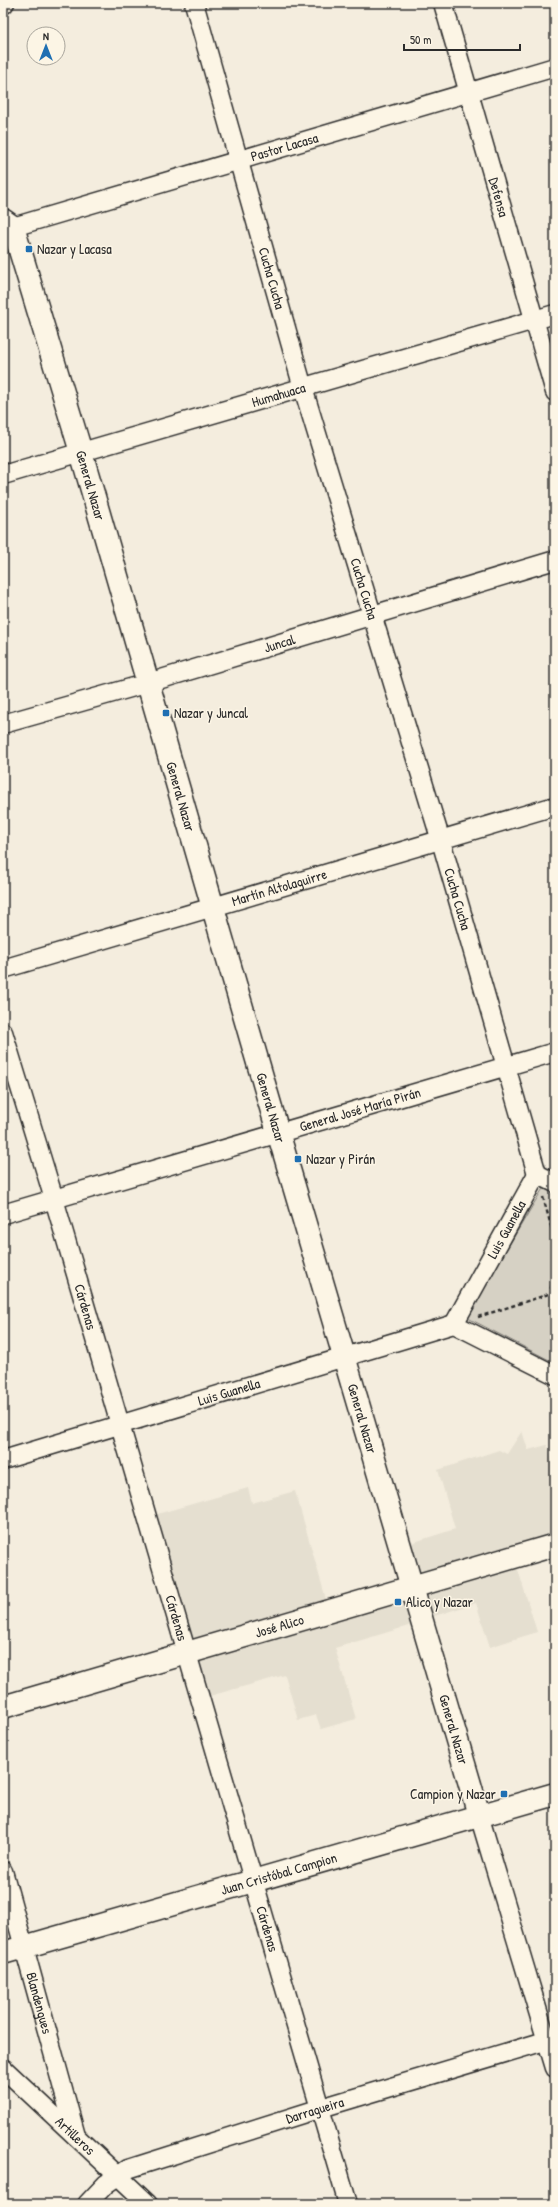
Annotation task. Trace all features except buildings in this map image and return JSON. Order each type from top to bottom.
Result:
[{"type":"street","name":"Cucha Cucha","points":[[194,3],[303,388],[441,841],[537,1174]]},
{"type":"street","name":"Defensa","points":[[443,3],[555,392]]},
{"type":"street","name":"Pastor Lacasa","points":[[8,223],[239,160],[555,67]]},
{"type":"street","name":"General Nazar","points":[[8,223],[81,452],[278,1132],[479,1815],[551,2039],[555,2068]]},
{"type":"street","name":"Humahuaca","points":[[3,475],[555,314]]},
{"type":"street","name":"Juncal","points":[[3,724],[148,683],[555,560]]},
{"type":"street","name":"Martín Altolaguirre","points":[[3,969],[441,841],[555,806]]},
{"type":"street","name":"Cárdenas","points":[[3,1032],[54,1199],[348,2204]]},
{"type":"street","name":"General José María Pirán","points":[[3,1214],[278,1132],[555,1052]]},
{"type":"street","points":[[537,1174],[555,1183]]},
{"type":"street","name":"Luis Guanella","points":[[3,1460],[454,1324],[537,1174]]},
{"type":"street","points":[[454,1324],[555,1375]]},
{"type":"street","name":"José Alico","points":[[3,1708],[555,1545]]},
{"type":"street","name":"Juan Cristóbal Campion","points":[[3,1953],[25,1948],[254,1880],[555,1794]]},
{"type":"street","name":"Blandengues","points":[[3,1871],[76,2136]]},
{"type":"street","name":"Darragueira","points":[[87,2204],[117,2175],[128,2169],[320,2108],[551,2039]]},
{"type":"street","name":"Artilleros","points":[[3,2068],[148,2204]]},
{"type":"path","points":[[537,1174],[555,1240]]},
{"type":"path","points":[[555,1278],[552,1284],[552,1293],[555,1298]]},
{"type":"path","points":[[454,1324],[552,1293]]},
{"type":"shaded area","points":[[545,1185],[555,1191],[555,1363],[466,1317]]},
{"type":"shaded area","points":[[522,1431],[528,1450],[547,1445],[553,1464],[555,1464],[555,1538],[421,1575],[417,1572],[408,1544],[455,1529],[438,1470],[499,1450],[507,1454]]},
{"type":"shaded area","points":[[248,1488],[252,1503],[295,1491],[328,1606],[198,1641],[192,1639],[188,1634],[154,1515]]},
{"type":"shaded area","points":[[516,1563],[537,1632],[490,1647],[476,1603],[428,1618],[425,1594]]},
{"type":"shaded area","points":[[401,1600],[405,1602],[415,1624],[335,1648],[356,1719],[321,1729],[316,1715],[298,1720],[285,1675],[206,1697],[197,1661]]},
{"type":"place","name":"Nazar y Lacasa","points":[[29,249]]},
{"type":"place","name":"Nazar y Juncal","points":[[166,713]]},
{"type":"place","name":"Nazar y Pirán","points":[[298,1159]]},
{"type":"place","name":"Alico y Nazar","points":[[398,1602]]},
{"type":"place","name":"Campion y Nazar","points":[[504,1794]]}]
